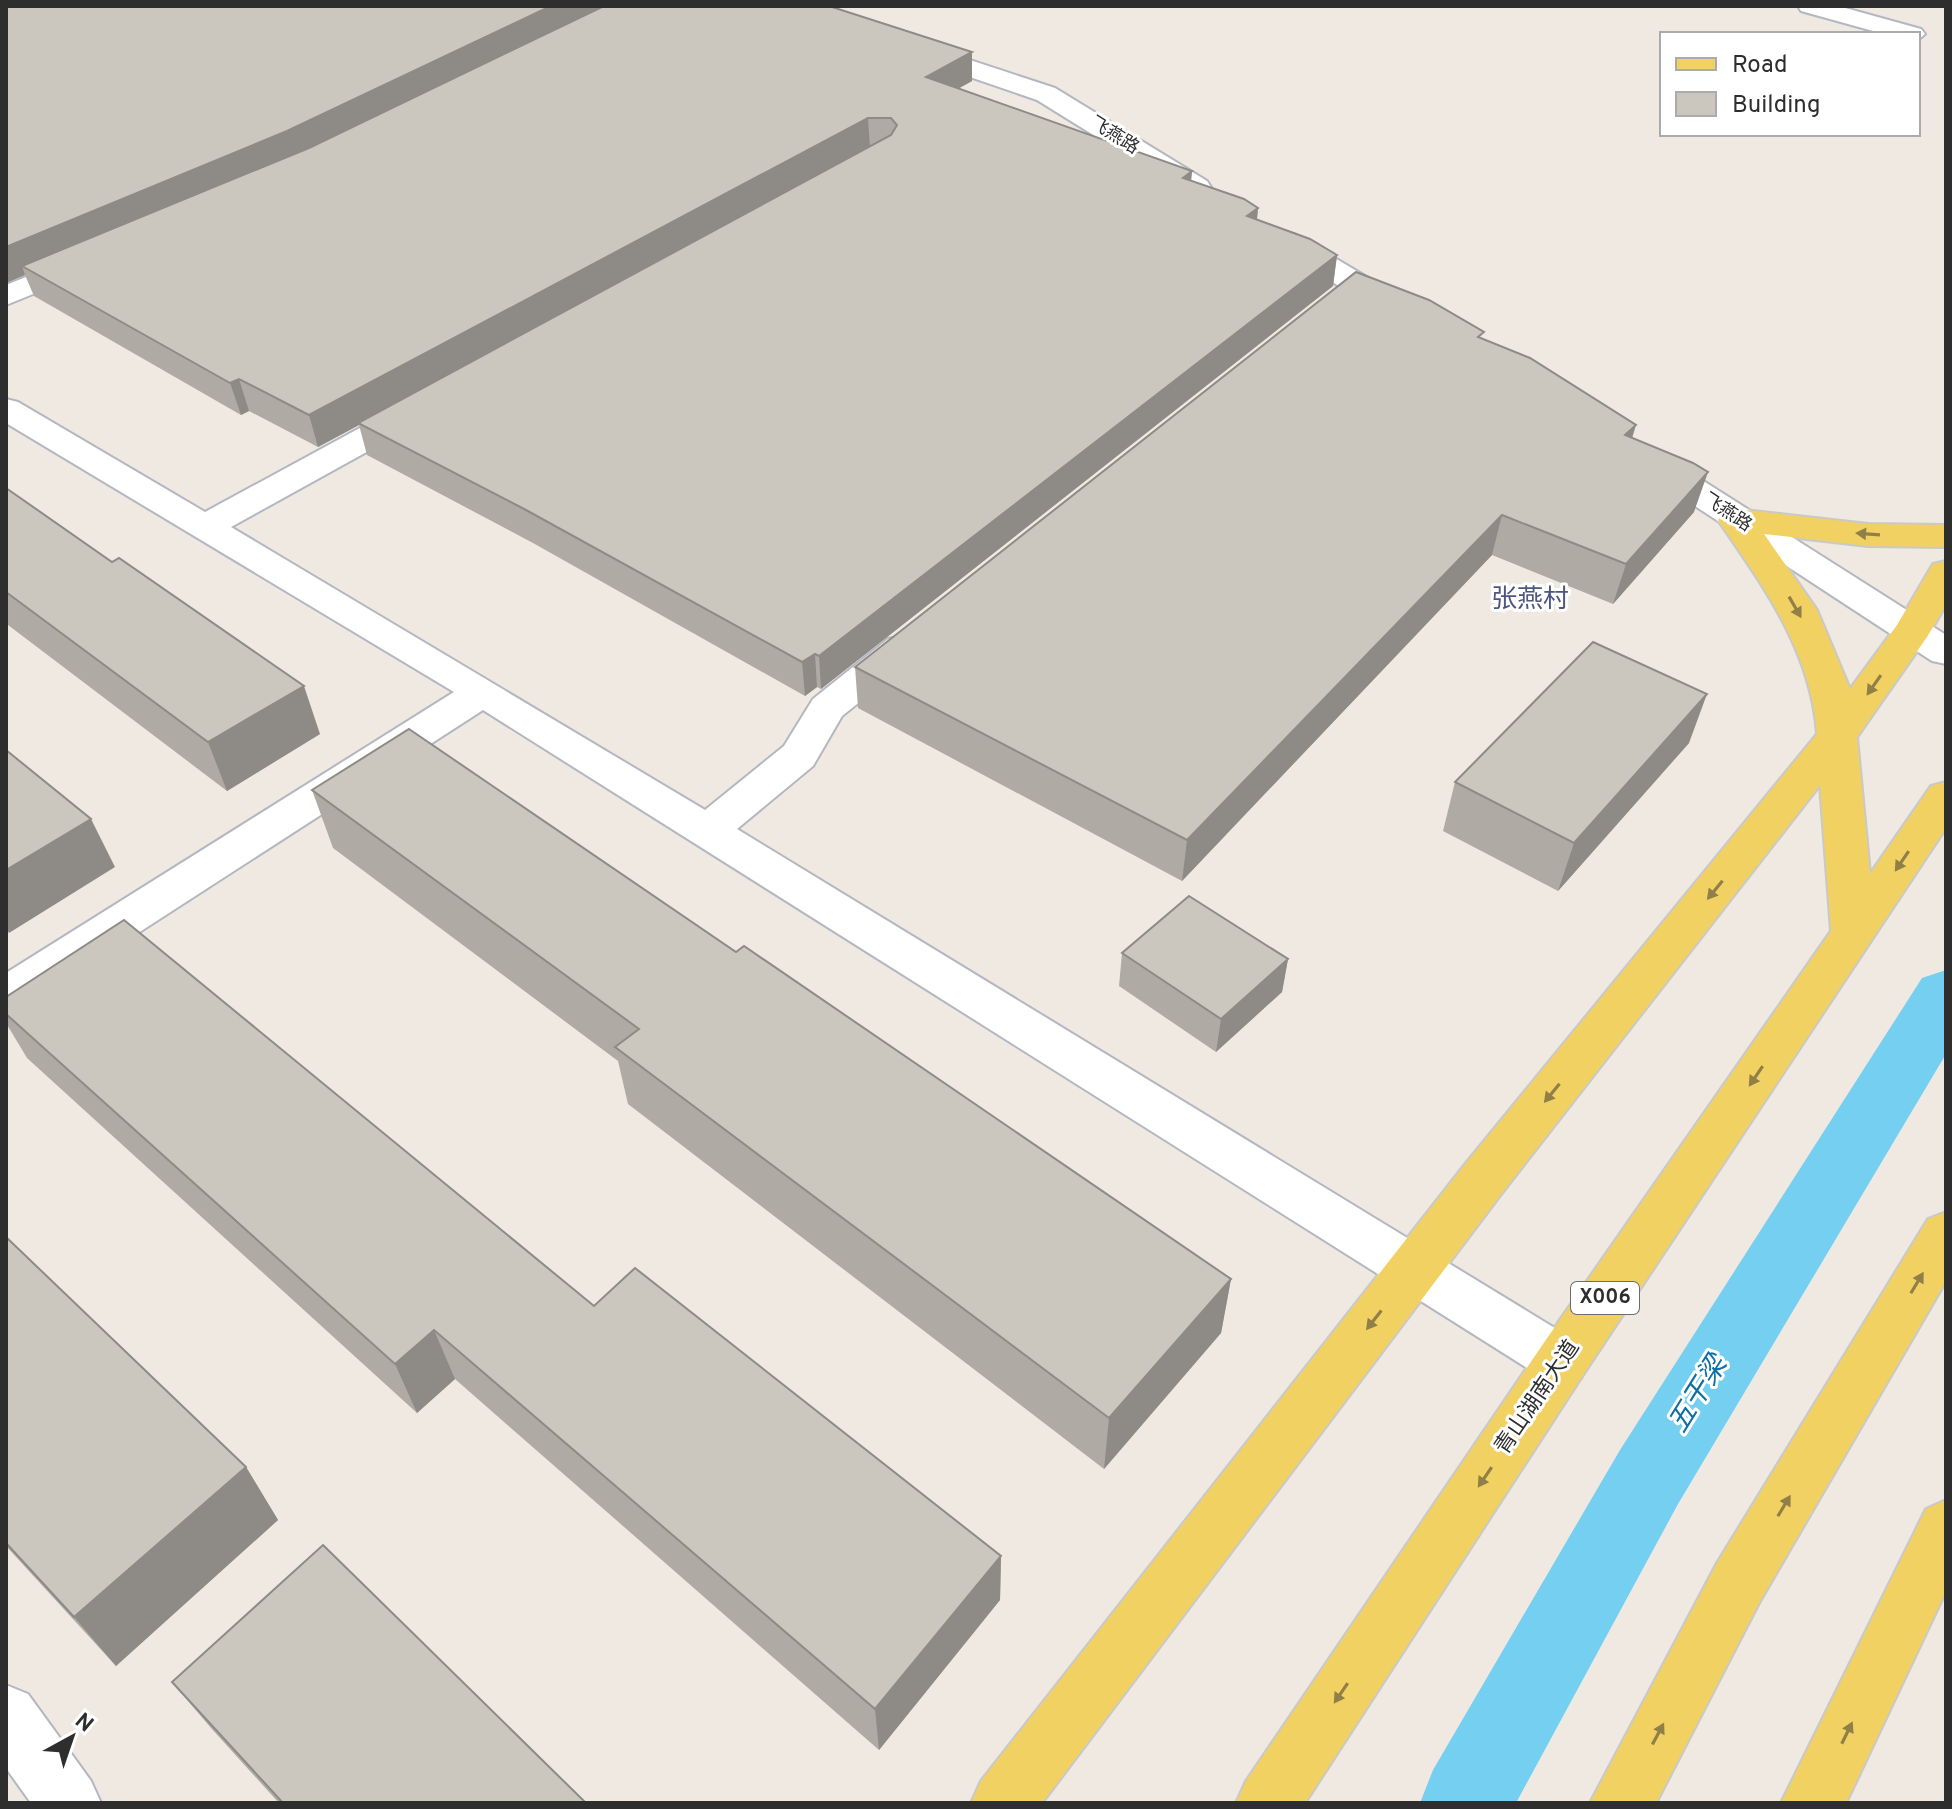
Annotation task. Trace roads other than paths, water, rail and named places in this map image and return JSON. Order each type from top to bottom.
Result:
[{"type":"main road","points":[[1736,520],[1868,535],[1946,536]]},
{"type":"main road","points":[[1736,520],[1798,610],[1834,698],[1853,933]]},
{"type":"main road","points":[[1003,1803],[1413,1269],[1838,735],[1930,640],[1946,572]]},
{"type":"main road","name":"青山湖南大道","points":[[1268,1803],[1562,1361],[1946,796]]},
{"type":"main road","points":[[1622,1803],[1738,1583],[1946,1234]]},
{"type":"main road","points":[[1813,1803],[1946,1528]]},
{"type":"street","points":[[1810,6],[1906,32]]},
{"type":"street","name":"飞燕路","points":[[887,40],[1046,94],[1222,202]]},
{"type":"street","points":[[1263,227],[1345,295],[1426,325]]},
{"type":"street","points":[[6,296],[106,254]]},
{"type":"street","points":[[204,527],[439,398]]},
{"type":"street","points":[[8,412],[483,692],[1562,1361]]},
{"type":"street","name":"飞燕路","points":[[1624,445],[1736,520],[1930,640]]},
{"type":"street","points":[[707,831],[799,756],[827,708],[926,629]]},
{"type":"street","points":[[6,996],[483,692]]},
{"type":"street","points":[[6,1716],[69,1803]]},
{"type":"waterway","name":"五干梁","points":[[1466,1803],[1649,1477],[1946,996]]},
{"type":"district","name":"张燕村","points":[[1530,600]]}]
